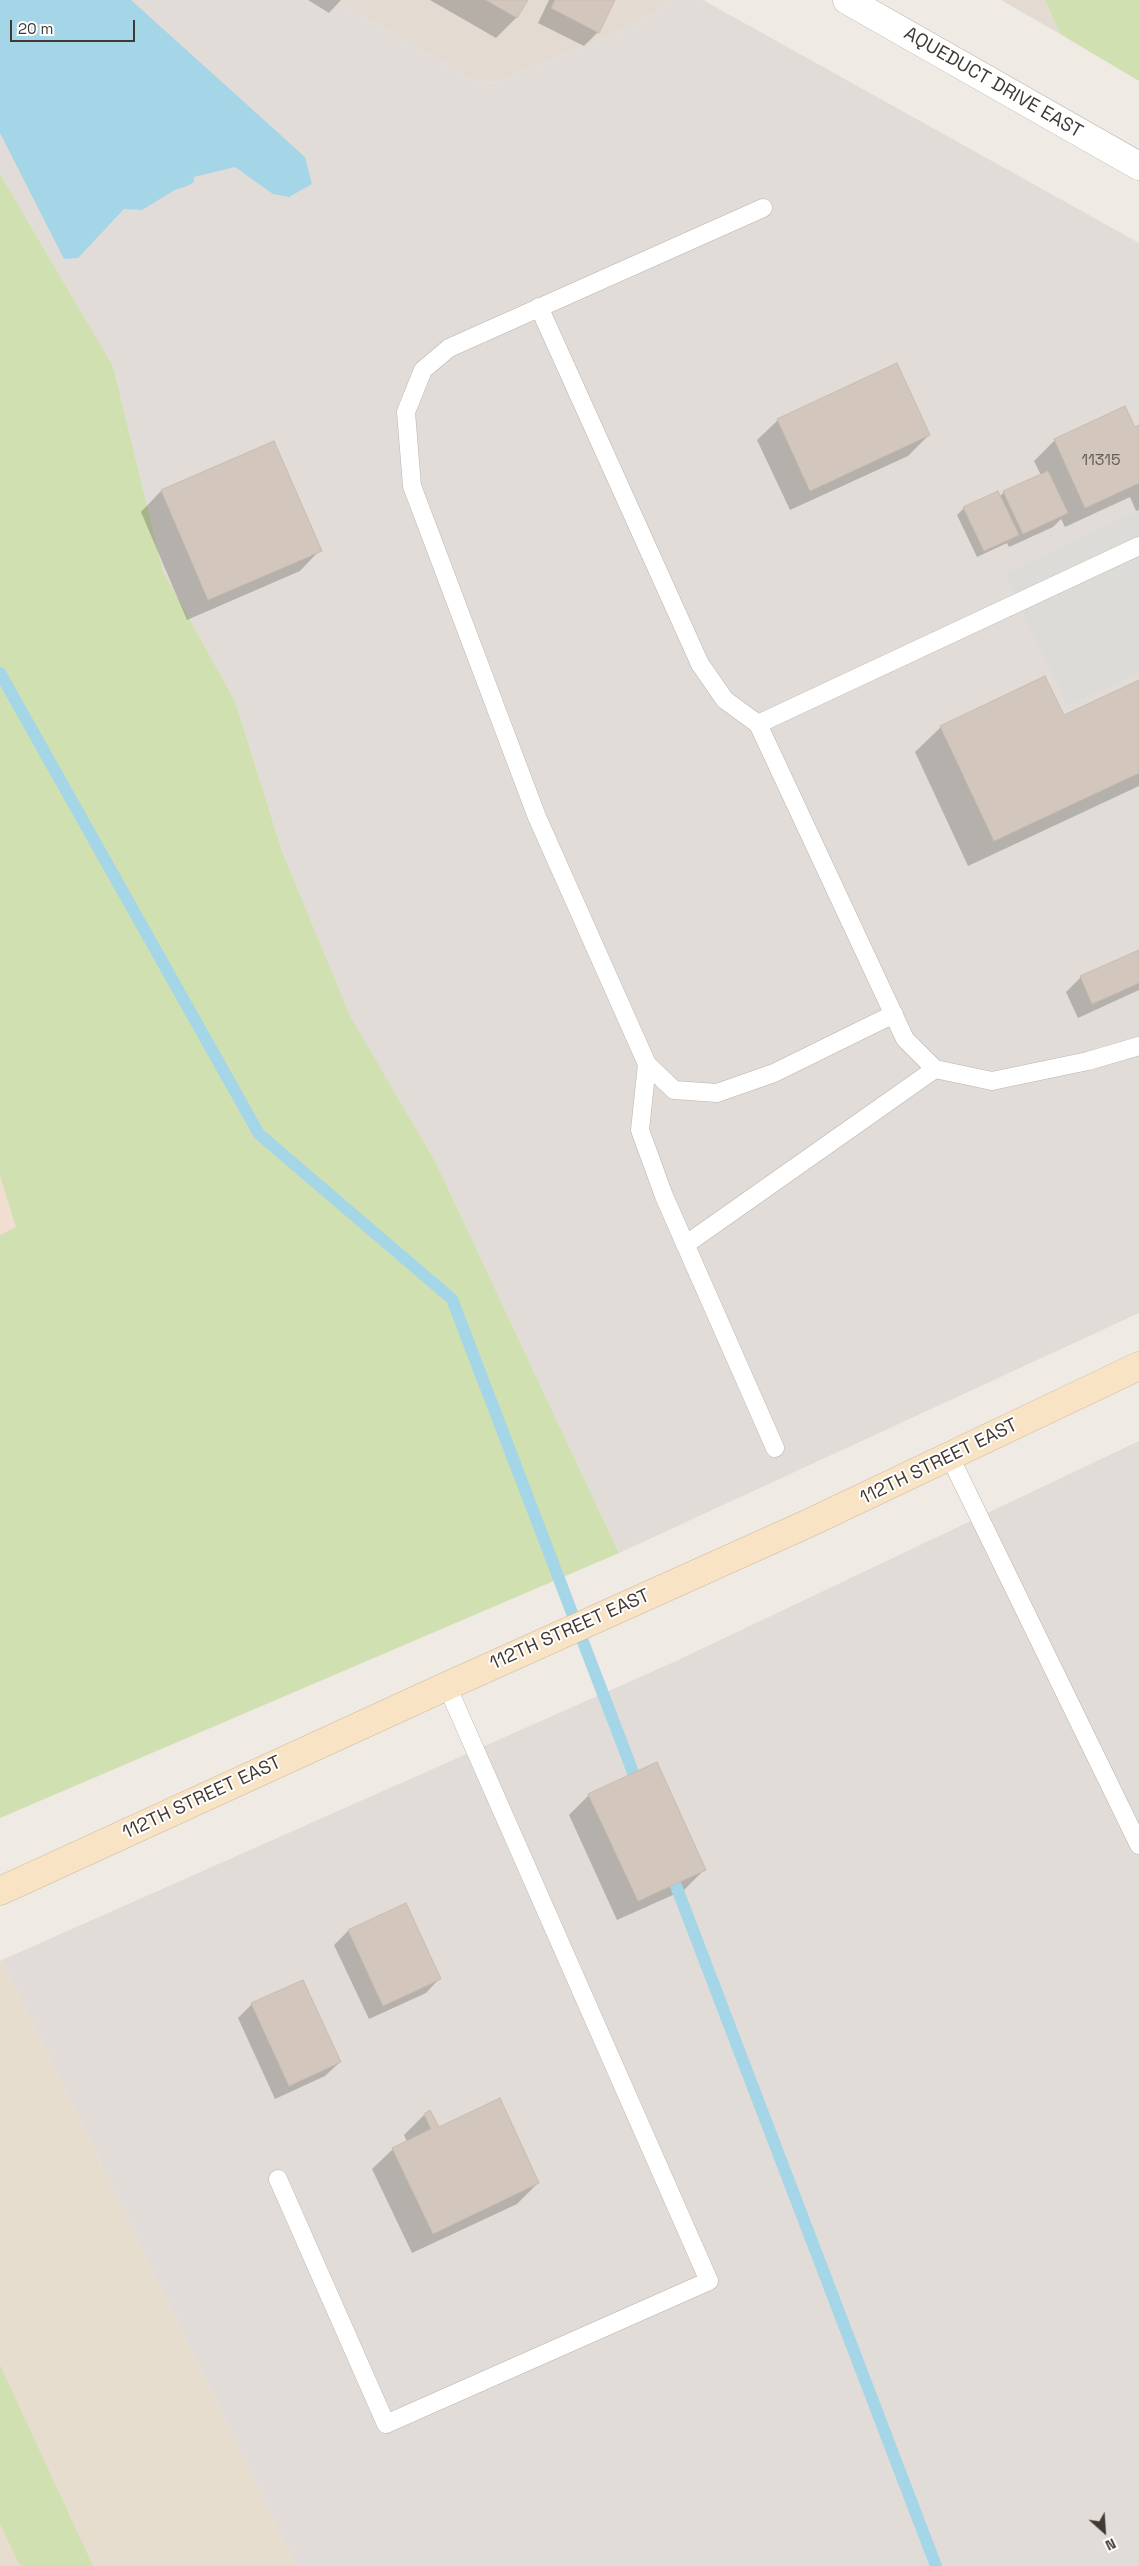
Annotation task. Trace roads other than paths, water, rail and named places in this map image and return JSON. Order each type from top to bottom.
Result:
[{"type":"main road","name":"112TH STREET EAST","points":[[0,1891],[447,1686],[809,1524],[1139,1366]]},
{"type":"street","name":"AQUEDUCT DRIVE EAST","points":[[847,0],[1139,166]]},
{"type":"lane","points":[[763,208],[449,348],[423,370],[406,412],[412,486],[537,817],[647,1064],[674,1090],[717,1093],[774,1073],[894,1014]]},
{"type":"lane","points":[[539,307],[700,664],[724,700],[758,724],[905,1039],[935,1069],[992,1081],[1088,1061],[1139,1046]]},
{"type":"lane","points":[[758,724],[1139,546]]},
{"type":"lane","points":[[647,1064],[640,1130],[685,1246],[775,1448]]},
{"type":"lane","points":[[685,1246],[935,1069]]},
{"type":"lane","points":[[950,1457],[1139,1845]]},
{"type":"lane","points":[[278,2179],[386,2424],[709,2281],[447,1686]]},
{"type":"water","points":[[0,0],[131,0],[305,157],[312,184],[289,197],[273,194],[235,167],[194,177],[194,182],[175,190],[142,210],[124,209],[78,258],[64,259],[0,133]]},
{"type":"waterway","points":[[0,673],[259,1134],[452,1299],[639,1788]]},
{"type":"waterway","points":[[670,1870],[936,2566]]}]
